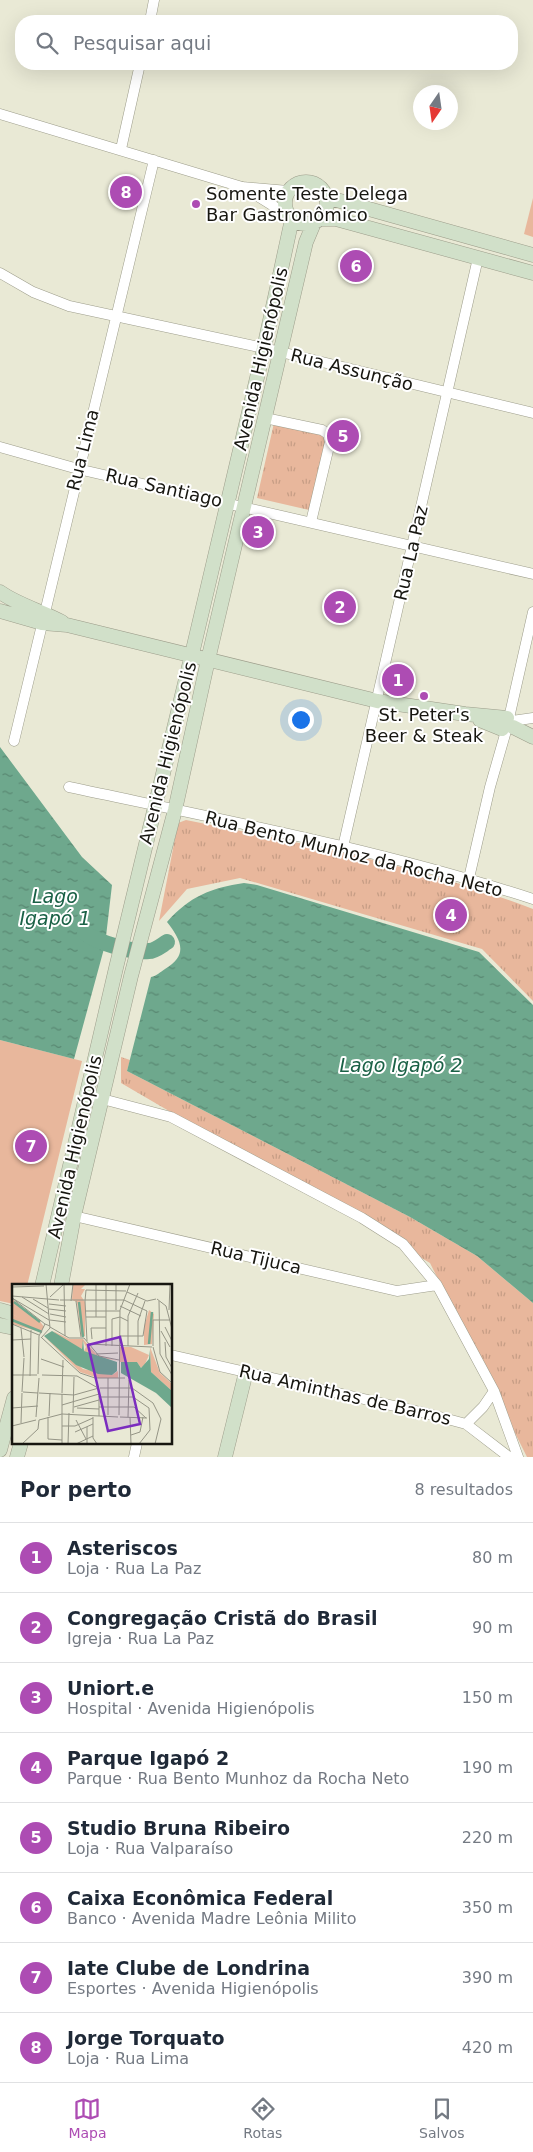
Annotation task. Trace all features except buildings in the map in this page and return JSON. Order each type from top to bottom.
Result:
[{"type":"main road","points":[[317,221],[326,208],[326,196],[323,191],[312,183],[299,183],[288,191],[284,203],[290,217],[302,224],[336,219],[533,273]]},
{"type":"main road","points":[[326,196],[533,255]]},
{"type":"main road","name":"Avenida Higienópolis","points":[[42,1284],[264,348],[290,217]]},
{"type":"main road","name":"Avenida Higienópolis","points":[[61,1284],[74,1216],[133,968],[175,810],[208,660],[306,242],[317,221]]},
{"type":"main road","points":[[4,595],[44,618]]},
{"type":"main road","points":[[1,611],[8,607],[4,595]]},
{"type":"main road","points":[[1,611],[44,618],[377,701],[465,714],[508,724],[533,737]]},
{"type":"main road","points":[[225,1457],[246,1372]]},
{"type":"main road","points":[[0,1450],[12,1405]]},
{"type":"main road","points":[[17,1457],[21,1444]]},
{"type":"street","points":[[151,15],[154,0]]},
{"type":"street","points":[[121,149],[139,70]]},
{"type":"street","points":[[0,114],[242,187],[288,191]]},
{"type":"street","name":"Rua Lima","points":[[14,741],[154,160]]},
{"type":"street","points":[[242,187],[290,217]]},
{"type":"street","name":"Rua La Paz","points":[[343,848],[478,258]]},
{"type":"street","name":"Rua Assunção","points":[[0,273],[33,292],[69,306],[264,348],[533,413]]},
{"type":"street","points":[[265,418],[322,430],[328,434],[330,442],[311,522]]},
{"type":"street","name":"Rua Santiago","points":[[0,447],[78,469],[533,574]]},
{"type":"street","points":[[469,878],[508,724],[532,624],[533,612]]},
{"type":"street","points":[[508,724],[533,718]]},
{"type":"street","points":[[69,787],[156,805]]},
{"type":"street","name":"Rua Bento Munhoz da Rocha Neto","points":[[156,805],[469,878],[533,899]]},
{"type":"street","points":[[87,1095],[172,1117],[362,1218],[404,1244],[438,1285],[494,1391],[518,1457]]},
{"type":"street","name":"Rua Tijuca","points":[[74,1216],[398,1291],[438,1285]]},
{"type":"street","name":"Rua Aminthas de Barros","points":[[172,1355],[466,1424],[509,1457]]},
{"type":"street","points":[[466,1424],[483,1407],[494,1391]]},
{"type":"street","points":[[134,1457],[137,1444]]},
{"type":"green space","points":[[533,198],[533,237],[524,234]]},
{"type":"green space","points":[[274,423],[327,436],[309,510],[257,498]]},
{"type":"green space","points":[[186,820],[318,847],[405,868],[448,880],[533,909],[533,1001],[482,949],[240,878],[187,889],[159,921],[178,823]]},
{"type":"green space","points":[[0,1040],[82,1061],[27,1284],[12,1284],[12,1304],[0,1301]]},
{"type":"green space","points":[[121,1057],[130,1060],[127,1071],[410,1217],[477,1256],[533,1303],[533,1457],[527,1457],[430,1263],[121,1083]]},
{"type":"water","name":"Lago Igapó 1","points":[[0,747],[82,857],[112,885],[105,945],[74,1059],[0,1040]]},
{"type":"water","name":"Lago Igapó 2","points":[[244,883],[257,885],[479,952],[533,1005],[533,1303],[477,1256],[410,1217],[127,1071],[151,977],[173,964],[180,953],[179,941],[167,922],[184,906],[202,895],[221,888]]},
{"type":"waterway","points":[[85,933],[107,944],[142,951],[151,951],[167,942]]},
{"type":"place","name":"Jorge Torquato","points":[[126,192]]},
{"type":"place","name":"Somente Teste Delega Bar Gastronômico","points":[[196,204]]},
{"type":"place","name":"Caixa Econômica Federal","points":[[356,266]]},
{"type":"place","name":"Studio Bruna Ribeiro","points":[[343,436]]},
{"type":"place","name":"Uniort.e","points":[[258,532]]},
{"type":"place","name":"Congregação Cristã do Brasil","points":[[340,607]]},
{"type":"place","name":"Asteriscos","points":[[398,680]]},
{"type":"place","name":"St. Peter's Beer & Steak","points":[[424,696]]},
{"type":"place","name":"Parque Igapó 2","points":[[451,915]]},
{"type":"place","name":"Iate Clube de Londrina","points":[[31,1146]]}]
